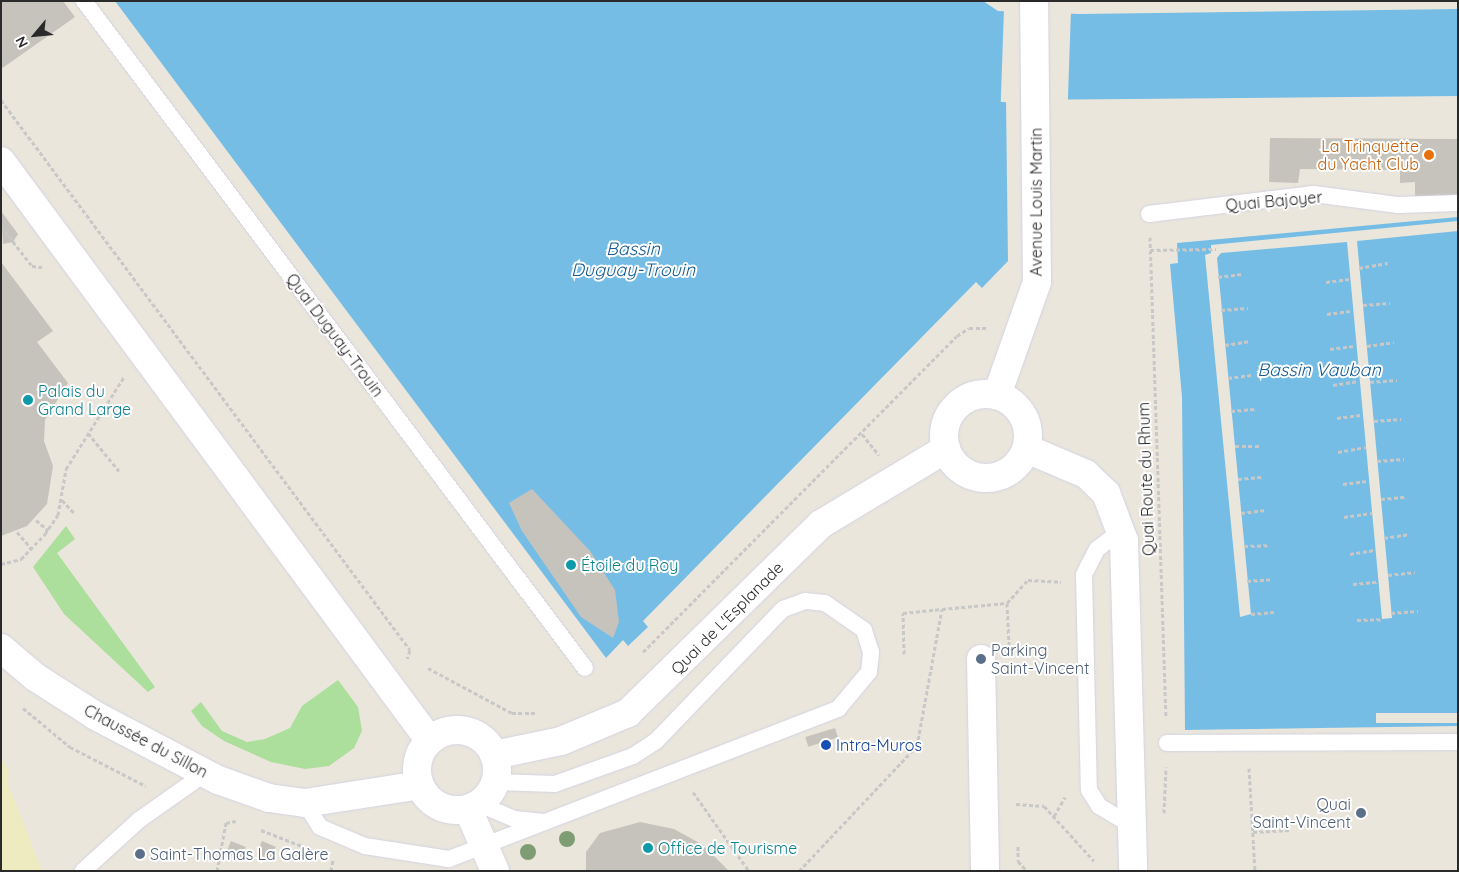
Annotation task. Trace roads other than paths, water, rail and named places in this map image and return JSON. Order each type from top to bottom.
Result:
[{"type":"main road","name":"Avenue Louis Martin","points":[[997,395],[1037,282],[1034,1]]},
{"type":"main road","points":[[1,161],[396,690],[430,741]]},
{"type":"main road","points":[[997,395],[1020,410],[1028,430],[1027,449],[1013,470],[990,479],[963,472],[946,449],[946,424],[960,402],[971,396],[997,395]]},
{"type":"main road","name":"Quai de L'Esplanade","points":[[494,755],[561,742],[628,713],[821,524],[946,449]]},
{"type":"main road","points":[[1027,449],[1092,480],[1106,493],[1121,532],[1129,824],[1133,871]]},
{"type":"main road","name":"Chaussée du Sillon","points":[[1,648],[64,697],[207,772],[269,798],[304,803],[420,784]]},
{"type":"main road","points":[[981,659],[985,871]]},
{"type":"main road","points":[[466,731],[482,740],[494,755],[499,769],[495,782],[473,807],[444,808],[420,784],[418,761],[430,741],[447,732],[466,731]]},
{"type":"main road","points":[[473,807],[488,859]]},
{"type":"lane","name":"Quai Duguay-Trouin","points":[[84,1],[585,668]]},
{"type":"lane","name":"Quai Bajoyer","points":[[1149,214],[1314,194],[1398,206],[1458,202]]},
{"type":"lane","points":[[1121,532],[1097,550],[1084,575],[1089,790],[1099,806],[1129,824]]},
{"type":"lane","points":[[304,803],[320,827],[365,846],[449,860],[488,859],[550,822],[838,709],[869,672],[871,652],[864,630],[825,603],[804,601],[783,609],[656,741],[633,756],[555,784],[495,782]]},
{"type":"lane","points":[[1167,743],[1247,745],[1458,742]]},
{"type":"lane","points":[[83,871],[105,846],[207,772]]},
{"type":"lane","points":[[473,807],[515,819],[550,822]]},
{"type":"water","name":"Bassin Duguay-Trouin","points":[[115,1],[983,1],[998,11],[1079,14],[1458,9],[1458,96],[1006,100],[1008,261],[982,288],[976,282],[643,621],[648,627],[628,646],[623,640],[606,658]]},
{"type":"water","name":"Bassin Vauban","points":[[1458,217],[1458,726],[1185,730],[1182,397],[1170,264],[1178,263],[1177,243]]},
{"type":"place","name":"La Trinquette du Yacht Club","points":[[1429,155]]},
{"type":"place","name":"Palais du Grand Large","points":[[28,400]]},
{"type":"place","name":"Étoile du Roy","points":[[571,565]]},
{"type":"place","name":"Parking Saint-Vincent","points":[[981,659]]},
{"type":"place","name":"Intra-Muros","points":[[826,745]]},
{"type":"place","name":"Quai Saint-Vincent","points":[[1361,813]]},
{"type":"place","name":"Office de Tourisme","points":[[648,848]]},
{"type":"place","name":"Saint-Thomas La Galère","points":[[140,854]]}]
